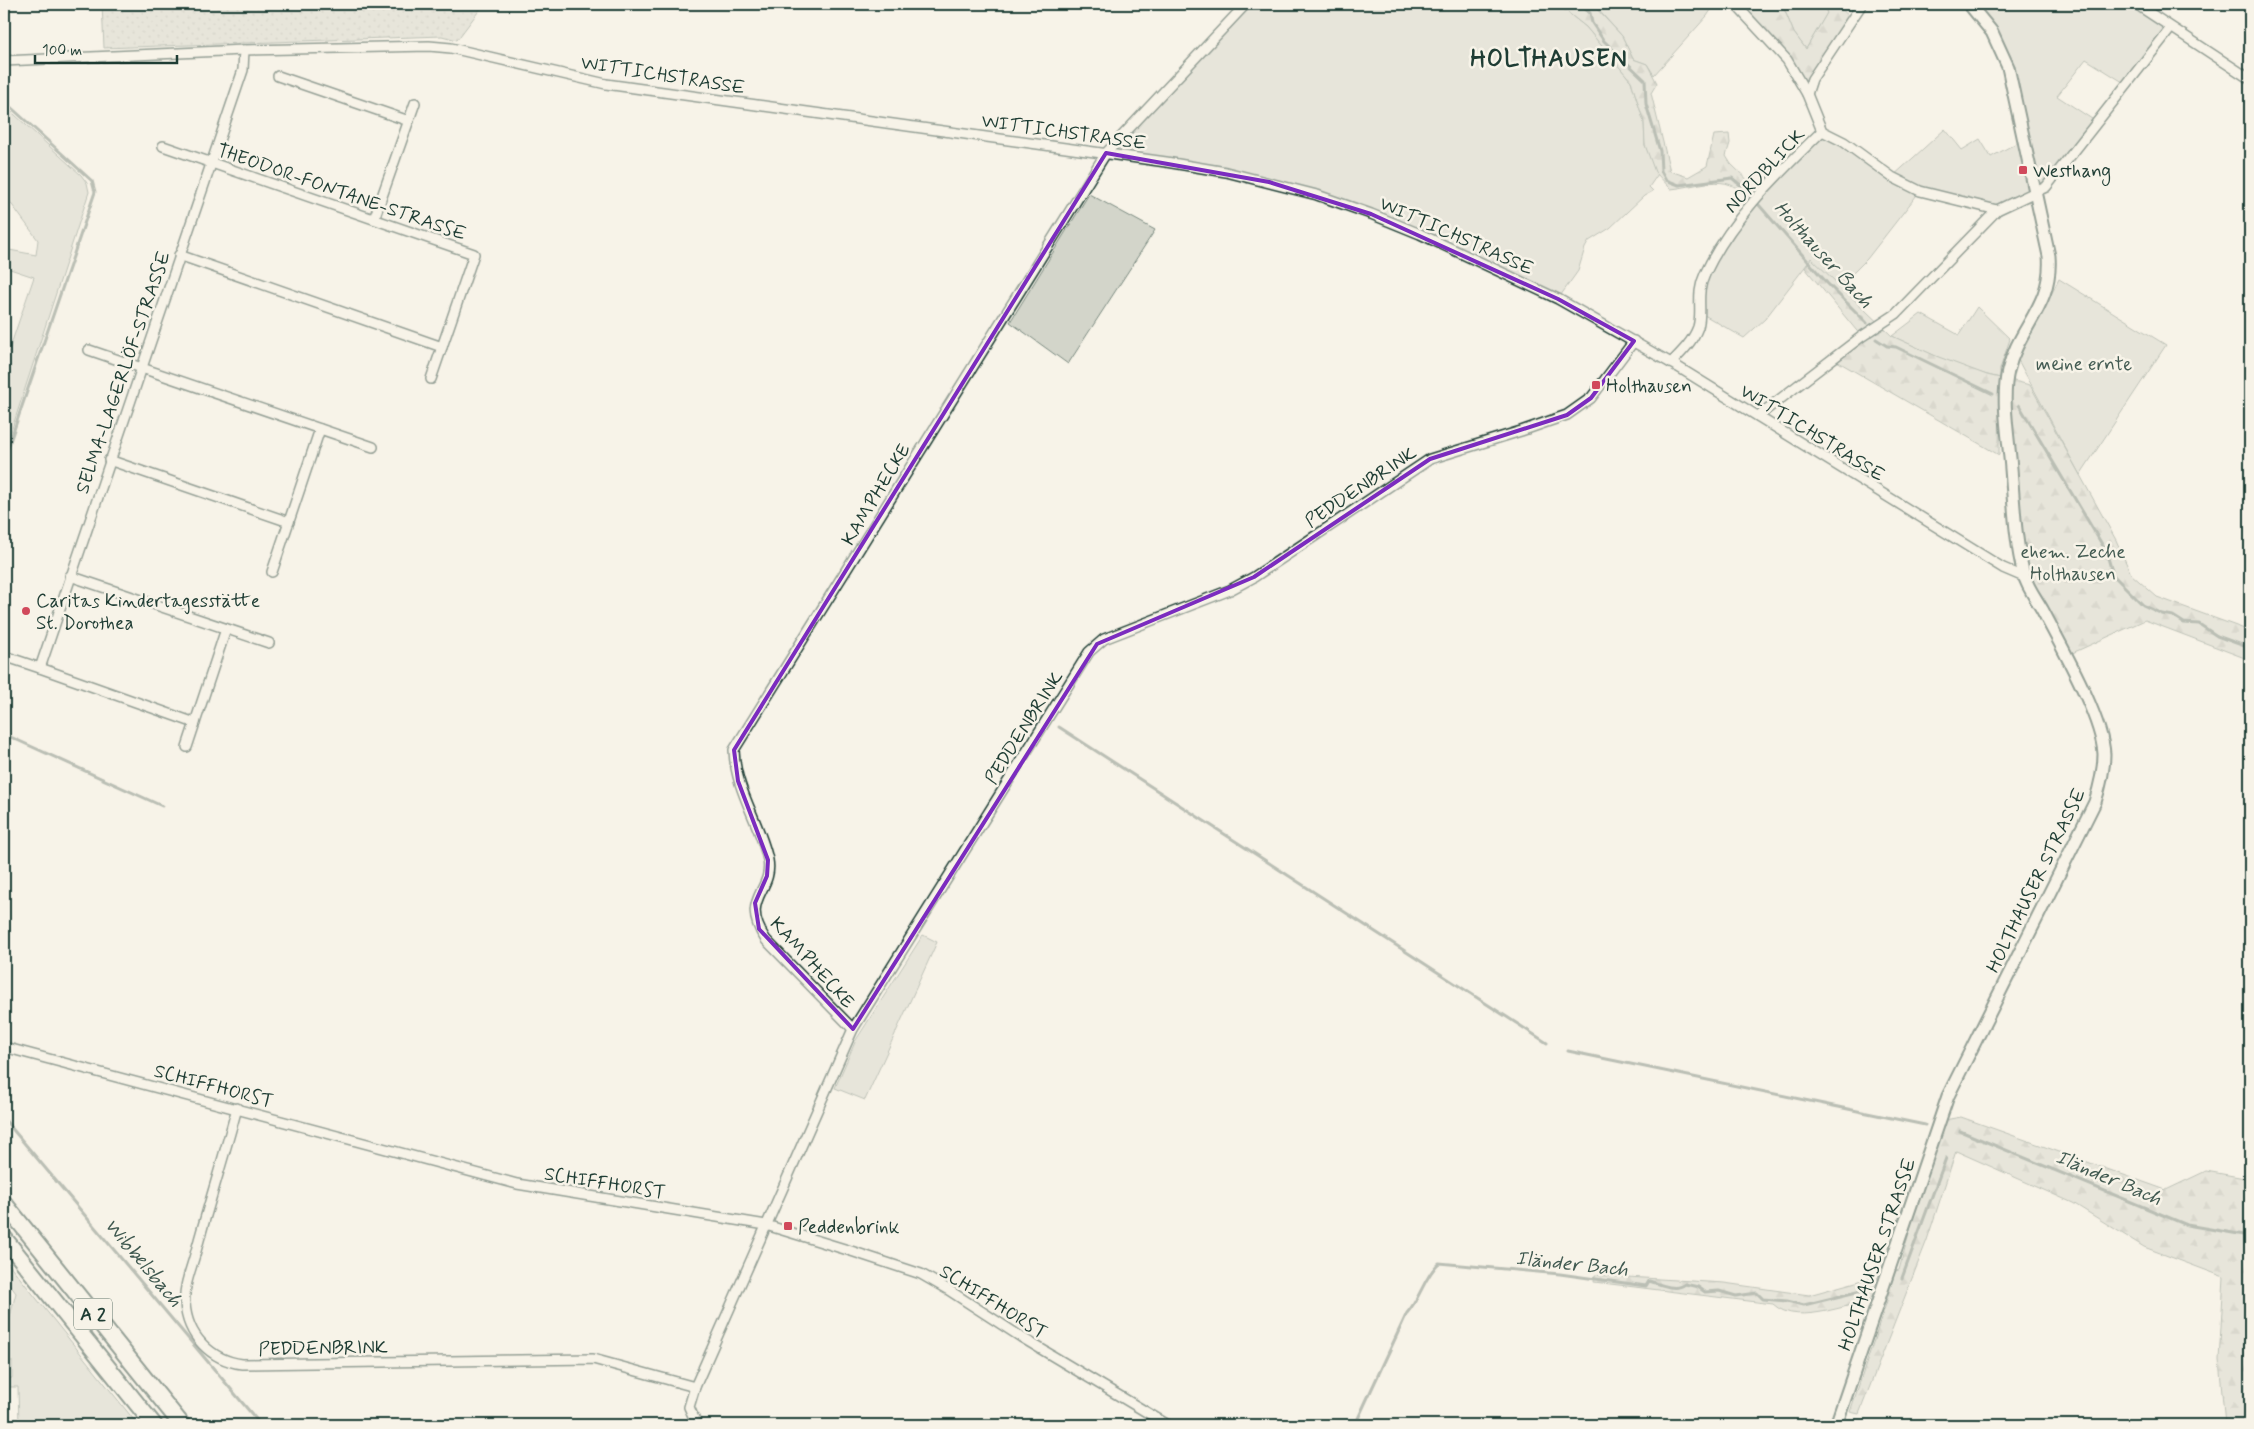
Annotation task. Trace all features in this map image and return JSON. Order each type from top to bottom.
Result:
[{"type":"highway","name":"A 2","points":[[4,1203],[182,1425]]},
{"type":"highway","name":"A 2","points":[[4,1238],[154,1425]]},
{"type":"street","name":"KAMPHECKE","points":[[853,1029],[766,940],[758,929],[755,903],[767,876],[768,860],[738,781],[734,766],[734,750],[1106,153],[1246,4]]},
{"type":"street","points":[[1735,4],[1787,60],[1807,94],[1822,131],[1844,142],[1892,177],[1920,191],[1997,210]]},
{"type":"street","points":[[1807,94],[1812,79],[1862,4]]},
{"type":"street","name":"HOLTHAUSER STRASSE","points":[[1836,1425],[1948,1096],[2091,810],[2100,784],[2104,753],[2100,734],[2091,710],[2036,596],[2024,577],[2014,503],[2006,397],[2007,373],[2012,356],[2032,319],[2049,280],[2049,256],[2005,57],[1992,32],[1970,4]]},
{"type":"street","points":[[2136,4],[2250,79]]},
{"type":"street","points":[[1758,416],[1861,336],[1896,314],[1997,210],[2036,194],[2046,187],[2171,28]]},
{"type":"street","name":"WITTICHSTRASSE","points":[[4,61],[244,50],[429,46],[451,48],[606,84],[1196,166],[1252,178],[1317,195],[1371,214],[1420,234],[1558,299],[1671,363],[2003,568],[2024,577]]},
{"type":"street","name":"SELMA-LAGERLÖF-STRASSE","points":[[40,668],[242,70],[244,50]]},
{"type":"street","points":[[278,76],[409,121]]},
{"type":"street","points":[[374,219],[415,102]]},
{"type":"street","name":"NORDBLICK","points":[[1671,363],[1688,346],[1694,336],[1698,326],[1698,297],[1701,283],[1734,227],[1758,195],[1822,131]]},
{"type":"street","name":"THEODOR-FONTANE-STRASSE","points":[[163,146],[474,254],[431,379]]},
{"type":"street","points":[[179,254],[442,347]]},
{"type":"street","name":"PEDDENBRINK","points":[[697,1425],[689,1408],[694,1387],[853,1029],[1083,661],[1097,644],[1104,639],[1230,590],[1254,577],[1430,459],[1521,431],[1567,414],[1591,398],[1634,341]]},
{"type":"street","points":[[89,350],[373,447]]},
{"type":"street","points":[[272,572],[320,429]]},
{"type":"street","points":[[109,460],[289,522]]},
{"type":"street","points":[[70,576],[269,643]]},
{"type":"street","points":[[187,747],[226,629]]},
{"type":"street","points":[[4,656],[195,723]]},
{"type":"street","name":"SCHIFFHORST","points":[[4,1046],[517,1184],[766,1225],[920,1274],[1168,1425]]},
{"type":"street","name":"PEDDENBRINK","points":[[238,1108],[199,1240],[184,1301],[186,1314],[194,1334],[206,1349],[215,1355],[230,1363],[242,1364],[593,1359],[694,1387]]},
{"type":"highlighted area","points":[[1106,153],[1269,182],[1371,214],[1558,299],[1634,341],[1591,398],[1567,415],[1430,459],[1254,577],[1097,644],[853,1029],[759,929],[755,903],[767,876],[768,860],[738,781],[734,750]]},
{"type":"green space","points":[[102,4],[484,4],[457,40],[442,36],[104,48]]},
{"type":"green space","points":[[1246,4],[1557,4],[1586,27],[1631,81],[1644,122],[1645,145],[1658,174],[1649,187],[1653,191],[1644,196],[1610,228],[1589,241],[1578,271],[1558,299],[1420,234],[1269,182],[1106,153]]},
{"type":"green space","points":[[1557,4],[1592,4],[1622,36],[1633,59],[1647,64],[1657,83],[1651,93],[1670,171],[1688,177],[1707,166],[1714,135],[1729,134],[1730,143],[1726,156],[1731,164],[1760,192],[1750,205],[1743,194],[1735,187],[1726,183],[1705,183],[1671,189],[1655,172],[1645,145],[1644,122],[1631,81],[1586,27]]},
{"type":"green space","points":[[1593,4],[1715,4],[1707,16],[1654,75],[1647,64],[1633,59],[1622,36]]},
{"type":"green space","points":[[1738,4],[1782,4],[1794,33],[1806,49],[1827,13],[1823,4],[1836,4],[1852,19],[1807,94],[1787,60]]},
{"type":"green space","points":[[1782,4],[1823,4],[1827,13],[1806,49],[1794,33]]},
{"type":"green space","points":[[1970,4],[2136,4],[2171,28],[2126,84],[2086,59],[2057,96],[2095,121],[2046,187],[1997,210],[1920,191],[1867,259],[1839,287],[1811,259],[1765,319],[1744,338],[1699,312],[1698,297],[1734,227],[1822,131],[1892,177],[1945,129],[1962,150],[1980,139],[1991,157],[2024,139],[2005,57]]},
{"type":"green space","points":[[4,105],[81,175],[87,183],[89,192],[4,453],[4,365],[34,277],[4,267],[4,249],[36,255],[38,240],[4,194]]},
{"type":"green space","points":[[1089,194],[1155,230],[1068,364],[1010,322]]},
{"type":"green space","points":[[1811,258],[1892,336],[1936,356],[2000,378],[1999,455],[1835,360],[1861,336],[1805,268]]},
{"type":"green space","name":"meine ernte","points":[[2059,279],[2166,345],[2080,475],[2018,360]]},
{"type":"green space","points":[[1977,307],[2010,339],[2000,369],[2000,378],[1958,365],[1892,336],[1921,314],[1959,335]]},
{"type":"green space","name":"ehem. Zeche Holthausen","points":[[2010,380],[2030,385],[2116,540],[2131,574],[2157,597],[2250,631],[2250,660],[2145,620],[2068,655],[2027,575],[2017,502]]},
{"type":"green space","points":[[923,935],[937,942],[865,1100],[835,1088],[856,1040]]},
{"type":"green space","points":[[1961,1117],[2166,1190],[2206,1171],[2250,1179],[2250,1425],[2225,1425],[2219,1360],[2224,1277],[2144,1247],[2073,1203],[1956,1151],[1927,1240],[1859,1414],[1850,1412],[1888,1298],[1828,1311],[1797,1314],[1784,1311],[1773,1304],[1594,1282],[1595,1275],[1724,1283],[1809,1295],[1899,1270],[1939,1121]]},
{"type":"green space","points":[[4,1258],[138,1425],[19,1425],[18,1387],[4,1387],[4,1378],[12,1378],[12,1361],[4,1361],[4,1340],[16,1293],[4,1277]]},
{"type":"waterway","name":"Holthauser Bach","points":[[1579,4],[1590,13],[1592,23],[1604,41],[1645,80],[1646,104],[1660,151],[1661,171],[1666,180],[1679,185],[1732,178],[1751,194]]},
{"type":"waterway","points":[[4,101],[92,181],[95,192],[4,459]]},
{"type":"waterway","name":"Holthauser Bach","points":[[1759,205],[1827,283],[1867,323]]},
{"type":"waterway","name":"Holthauser Bach","points":[[1876,339],[1887,346],[1896,347],[1993,394]]},
{"type":"waterway","name":"Holthauser Bach","points":[[2019,405],[2106,551],[2113,575],[2143,605],[2162,614],[2173,616],[2184,623],[2199,624],[2217,636],[2250,648]]},
{"type":"waterway","points":[[1059,727],[1547,1043]]},
{"type":"waterway","points":[[4,734],[162,806]]},
{"type":"waterway","points":[[1568,1051],[1925,1125]]},
{"type":"waterway","name":"Wibbelsbach","points":[[4,1119],[261,1425]]},
{"type":"waterway","name":"Iländer Bach","points":[[1960,1131],[2187,1225],[2250,1236]]},
{"type":"waterway","name":"Iländer Bach","points":[[1902,1278],[1946,1158]]},
{"type":"waterway","name":"Iländer Bach","points":[[1355,1425],[1407,1313],[1439,1263],[1560,1274],[1646,1286],[1649,1281],[1672,1287],[1685,1284],[1698,1287],[1705,1292],[1719,1291],[1736,1296],[1757,1293],[1763,1299],[1804,1305],[1873,1288]]},
{"type":"place","name":"Westhang","points":[[2023,170]]},
{"type":"place","name":"Holthausen","points":[[1596,385]]},
{"type":"place","name":"Caritas Kindertagesstätte St. Dorothea","points":[[26,611]]},
{"type":"place","name":"Peddenbrink","points":[[788,1226]]},
{"type":"district","name":"HOLTHAUSEN","points":[[1549,58]]}]
